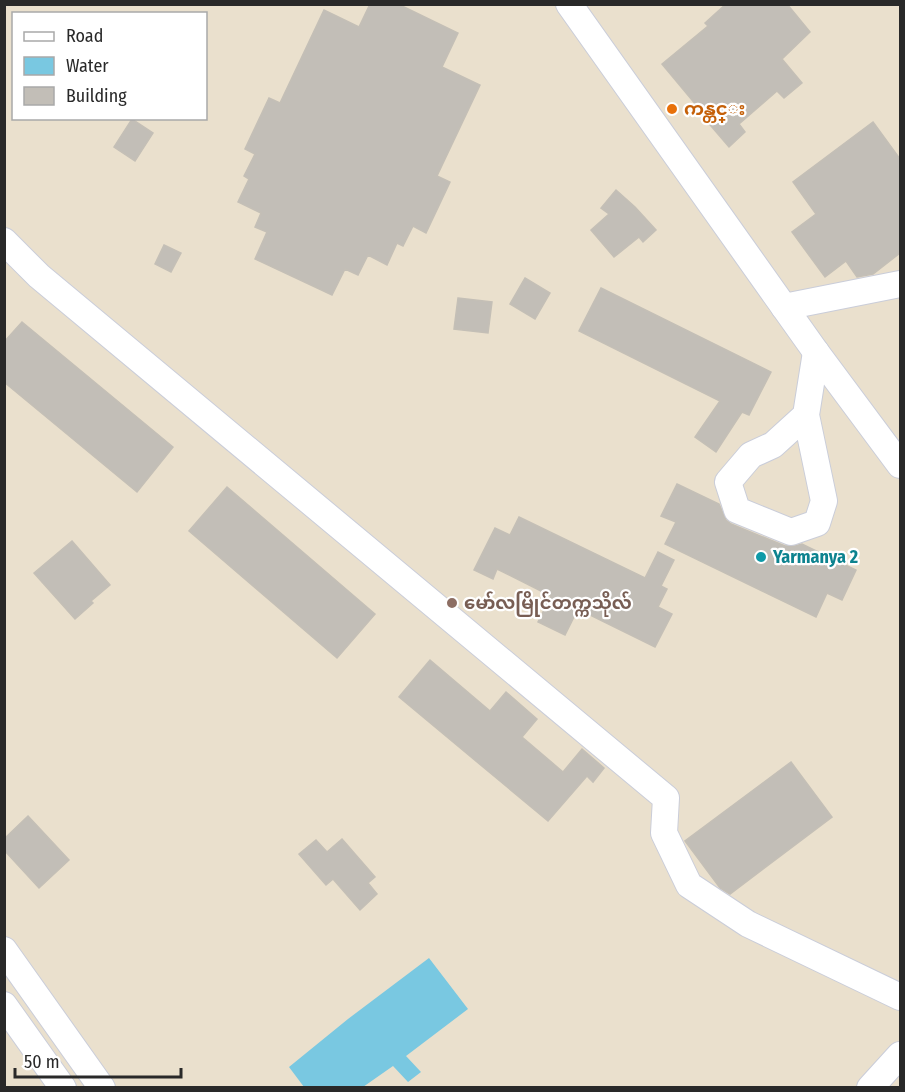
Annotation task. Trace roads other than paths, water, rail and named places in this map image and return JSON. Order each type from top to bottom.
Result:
[{"type":"street","points":[[569,4],[816,352],[900,465]]},
{"type":"street","points":[[4,241],[39,276],[666,798],[664,833],[688,885],[748,924],[900,998]]},
{"type":"street","points":[[784,307],[900,284]]},
{"type":"street","points":[[806,415],[772,445],[751,455],[728,482],[737,510],[791,532],[817,523],[824,501],[806,415],[816,352]]},
{"type":"street","points":[[4,950],[102,1088]]},
{"type":"street","points":[[4,1005],[63,1088]]},
{"type":"street","points":[[870,1088],[900,1055]]},
{"type":"water","points":[[429,958],[468,1009],[406,1056],[421,1072],[408,1082],[393,1066],[363,1087],[304,1087],[289,1067]]},
{"type":"place","name":"ကန္တင္း","points":[[672,109]]},
{"type":"place","name":"Yarmanya 2","points":[[761,557]]},
{"type":"place","name":"မော်လမြိုင်တက္ကသိုလ်","points":[[452,603]]}]
